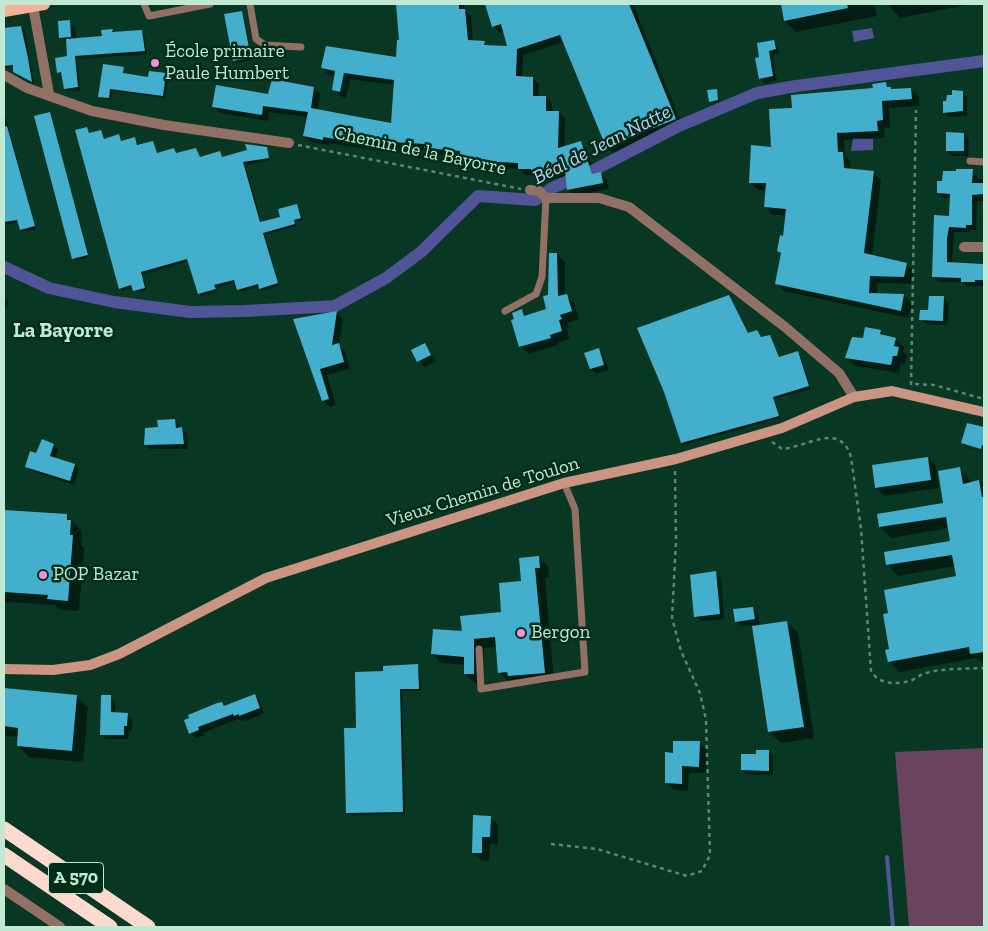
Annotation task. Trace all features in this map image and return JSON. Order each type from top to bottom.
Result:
[{"type":"highway","name":"A 570","points":[[4,829],[148,927]]},
{"type":"highway","name":"A 570","points":[[4,855],[110,927]]},
{"type":"main road","points":[[4,11],[39,5]]},
{"type":"street","points":[[39,5],[49,94]]},
{"type":"street","points":[[4,75],[27,88],[49,94],[92,111],[146,122],[288,143]]},
{"type":"street","points":[[540,194],[599,198],[629,207],[785,327],[839,373],[854,397]]},
{"type":"street","points":[[964,247],[984,247]]},
{"type":"street","name":"Vieux Chemin de Toulon","points":[[4,669],[54,670],[90,665],[119,654],[266,578],[564,483],[676,458],[769,432],[854,397],[878,392],[909,394],[984,412]]},
{"type":"street","points":[[4,889],[60,927]]},
{"type":"lane","points":[[144,4],[149,16],[210,4]]},
{"type":"lane","points":[[250,4],[256,38],[265,46],[301,47]]},
{"type":"lane","points":[[970,162],[984,162]]},
{"type":"lane","points":[[505,311],[536,294],[542,277],[540,194]]},
{"type":"lane","points":[[479,649],[482,689],[586,672],[575,509],[564,483]]},
{"type":"path","points":[[909,394],[916,110]]},
{"type":"path","name":"Chemin de la Bayorre","points":[[288,143],[540,194]]},
{"type":"path","points":[[769,432],[772,442],[782,449],[832,438],[840,439],[848,445],[861,529],[867,631],[871,671],[874,676],[878,680],[894,683],[911,680],[925,673],[984,668]]},
{"type":"path","points":[[551,844],[597,849],[687,876],[702,871],[710,855],[706,720],[700,693],[681,651],[672,618],[671,598],[676,542],[676,458]]},
{"type":"shaded area","points":[[984,748],[984,927],[909,927],[895,752]]},
{"type":"water","points":[[872,28],[874,38],[854,42],[852,31]]},
{"type":"water","points":[[853,138],[873,139],[873,150],[851,151]]},
{"type":"building","points":[[396,4],[459,4],[459,9],[465,9],[468,40],[485,41],[484,45],[507,46],[501,24],[492,27],[485,4],[629,4],[676,119],[606,147],[560,35],[517,49],[516,76],[533,77],[533,96],[546,96],[546,111],[559,111],[558,148],[581,141],[592,174],[601,172],[603,183],[567,190],[565,171],[545,170],[545,174],[531,173],[531,169],[518,169],[518,163],[481,161],[481,158],[460,157],[460,151],[424,148],[425,144],[373,141],[373,145],[323,137],[323,140],[303,136],[308,112],[263,106],[262,115],[212,107],[216,85],[268,94],[272,79],[314,87],[311,108],[391,123],[394,80],[344,73],[340,92],[332,90],[335,71],[321,68],[326,46],[396,57],[397,40],[399,40]]},
{"type":"building","points":[[781,4],[847,4],[848,8],[784,21]]},
{"type":"building","points":[[242,11],[251,58],[233,61],[224,14]]},
{"type":"building","points":[[70,20],[71,37],[59,38],[58,21]]},
{"type":"building","points":[[21,26],[32,82],[13,72],[13,65],[4,66],[4,28]]},
{"type":"building","points":[[113,29],[112,32],[142,30],[145,51],[75,56],[78,87],[64,89],[61,72],[57,73],[55,58],[67,56],[66,39],[102,36],[101,30]]},
{"type":"building","points":[[774,40],[776,49],[769,51],[773,76],[759,79],[755,58],[759,57],[757,43]]},
{"type":"building","points":[[103,64],[124,67],[123,73],[148,77],[149,71],[166,73],[163,96],[110,89],[109,98],[98,97]]},
{"type":"building","points":[[886,82],[887,87],[891,87],[891,89],[911,88],[912,99],[882,101],[883,120],[877,121],[878,131],[837,133],[838,152],[843,152],[844,168],[874,171],[864,253],[907,263],[904,277],[870,276],[869,293],[904,294],[901,311],[775,284],[781,253],[777,251],[780,235],[783,236],[786,209],[764,207],[766,183],[749,183],[751,145],[771,147],[769,109],[792,108],[791,95],[873,88],[872,84]]},
{"type":"building","points":[[717,89],[718,100],[709,102],[707,90]]},
{"type":"building","points":[[952,90],[963,91],[963,111],[943,113],[943,101],[946,101],[947,95],[952,95]]},
{"type":"building","points":[[50,112],[88,255],[72,259],[34,116]]},
{"type":"building","points":[[7,126],[35,226],[20,230],[17,220],[4,222],[4,127]]},
{"type":"building","points":[[87,127],[89,133],[101,130],[104,139],[119,134],[121,141],[135,137],[137,145],[153,141],[157,153],[174,148],[176,153],[196,148],[200,157],[220,151],[222,157],[247,150],[245,144],[267,147],[269,158],[243,162],[260,222],[280,217],[278,209],[297,204],[301,218],[294,220],[295,224],[263,233],[278,283],[259,289],[258,284],[237,290],[234,280],[214,285],[216,289],[198,294],[187,259],[141,272],[145,288],[133,291],[131,285],[119,289],[75,130]]},
{"type":"building","points":[[946,132],[964,133],[964,151],[946,151]]},
{"type":"building","points":[[956,169],[973,169],[972,183],[984,183],[984,194],[972,195],[972,225],[966,225],[966,228],[949,227],[947,238],[947,262],[983,264],[984,280],[975,280],[975,282],[961,282],[961,278],[932,277],[934,215],[949,216],[950,194],[937,193],[937,181],[942,181],[943,171],[956,171]]},
{"type":"building","points":[[549,253],[557,253],[558,296],[567,294],[572,311],[560,315],[562,319],[559,320],[562,331],[550,335],[551,338],[519,347],[511,320],[514,319],[512,313],[522,309],[524,316],[546,309],[543,296],[548,295]]},
{"type":"building","points":[[729,295],[748,333],[757,330],[761,337],[770,335],[779,357],[798,351],[809,386],[773,397],[779,416],[681,443],[664,392],[637,328]]},
{"type":"building","points":[[929,296],[944,296],[943,321],[919,320],[920,310],[928,310]]},
{"type":"building","points":[[337,311],[332,345],[339,343],[344,362],[320,369],[329,399],[322,401],[293,319]]},
{"type":"building","points":[[865,327],[881,330],[880,334],[896,338],[894,346],[899,347],[897,356],[893,356],[891,365],[845,358],[852,337],[863,338]]},
{"type":"building","points":[[425,343],[431,355],[417,362],[411,350]]},
{"type":"building","points":[[599,348],[604,365],[590,369],[584,353]]},
{"type":"building","points":[[175,419],[176,428],[182,427],[184,444],[144,445],[145,428],[158,427],[157,420]]},
{"type":"building","points":[[967,423],[984,427],[984,446],[982,445],[981,449],[961,443]]},
{"type":"building","points":[[42,439],[54,444],[50,456],[75,464],[70,481],[25,467],[30,451],[36,453]]},
{"type":"building","points":[[928,457],[931,480],[875,488],[872,465]]},
{"type":"building","points":[[960,467],[963,484],[979,480],[982,497],[984,497],[984,652],[970,654],[969,647],[888,662],[885,650],[889,649],[883,614],[888,613],[884,590],[956,576],[952,555],[886,565],[884,552],[950,541],[946,517],[879,527],[877,514],[943,503],[938,471]]},
{"type":"building","points":[[4,510],[67,514],[67,520],[71,520],[70,535],[73,535],[68,601],[47,599],[48,595],[4,592]]},
{"type":"building","points":[[539,556],[540,568],[535,568],[545,673],[508,676],[507,672],[498,673],[495,637],[474,639],[474,674],[464,674],[464,657],[431,654],[433,629],[462,631],[460,616],[501,612],[499,583],[521,581],[519,558]]},
{"type":"building","points":[[716,571],[720,614],[694,617],[690,575]]},
{"type":"building","points":[[753,607],[755,619],[735,622],[733,609]]},
{"type":"building","points":[[787,621],[804,727],[768,732],[752,626]]},
{"type":"building","points":[[418,664],[419,689],[400,689],[403,812],[346,813],[344,728],[356,728],[355,672],[383,671],[383,666]]},
{"type":"building","points":[[4,688],[77,695],[72,751],[17,746],[18,728],[4,726]]},
{"type":"building","points":[[255,694],[260,708],[239,716],[239,714],[234,716],[233,714],[198,727],[199,730],[189,734],[184,720],[189,718],[188,715],[217,703],[222,702],[224,706]]},
{"type":"building","points":[[101,695],[111,695],[111,712],[128,713],[127,726],[124,726],[124,735],[100,735]]},
{"type":"building","points":[[673,741],[700,741],[699,767],[682,766],[682,784],[665,783],[665,752],[673,753]]},
{"type":"building","points":[[756,750],[769,750],[769,771],[741,770],[741,754],[756,754]]},
{"type":"building","points":[[473,815],[491,816],[490,837],[482,837],[482,853],[472,853]]},
{"type":"waterway","name":"Béal de Jean Natte","points":[[4,267],[49,288],[114,302],[190,312],[335,306],[386,278],[421,252],[478,196],[535,200],[552,188],[592,171],[679,126],[757,93],[984,61]]},
{"type":"waterway","points":[[887,857],[893,927]]},
{"type":"place","name":"École primaire Paule Humbert","points":[[155,63]]},
{"type":"place","name":"POP Bazar","points":[[43,575]]},
{"type":"place","name":"Bergon","points":[[521,633]]},
{"type":"district","name":"La Bayorre","points":[[63,331]]}]
